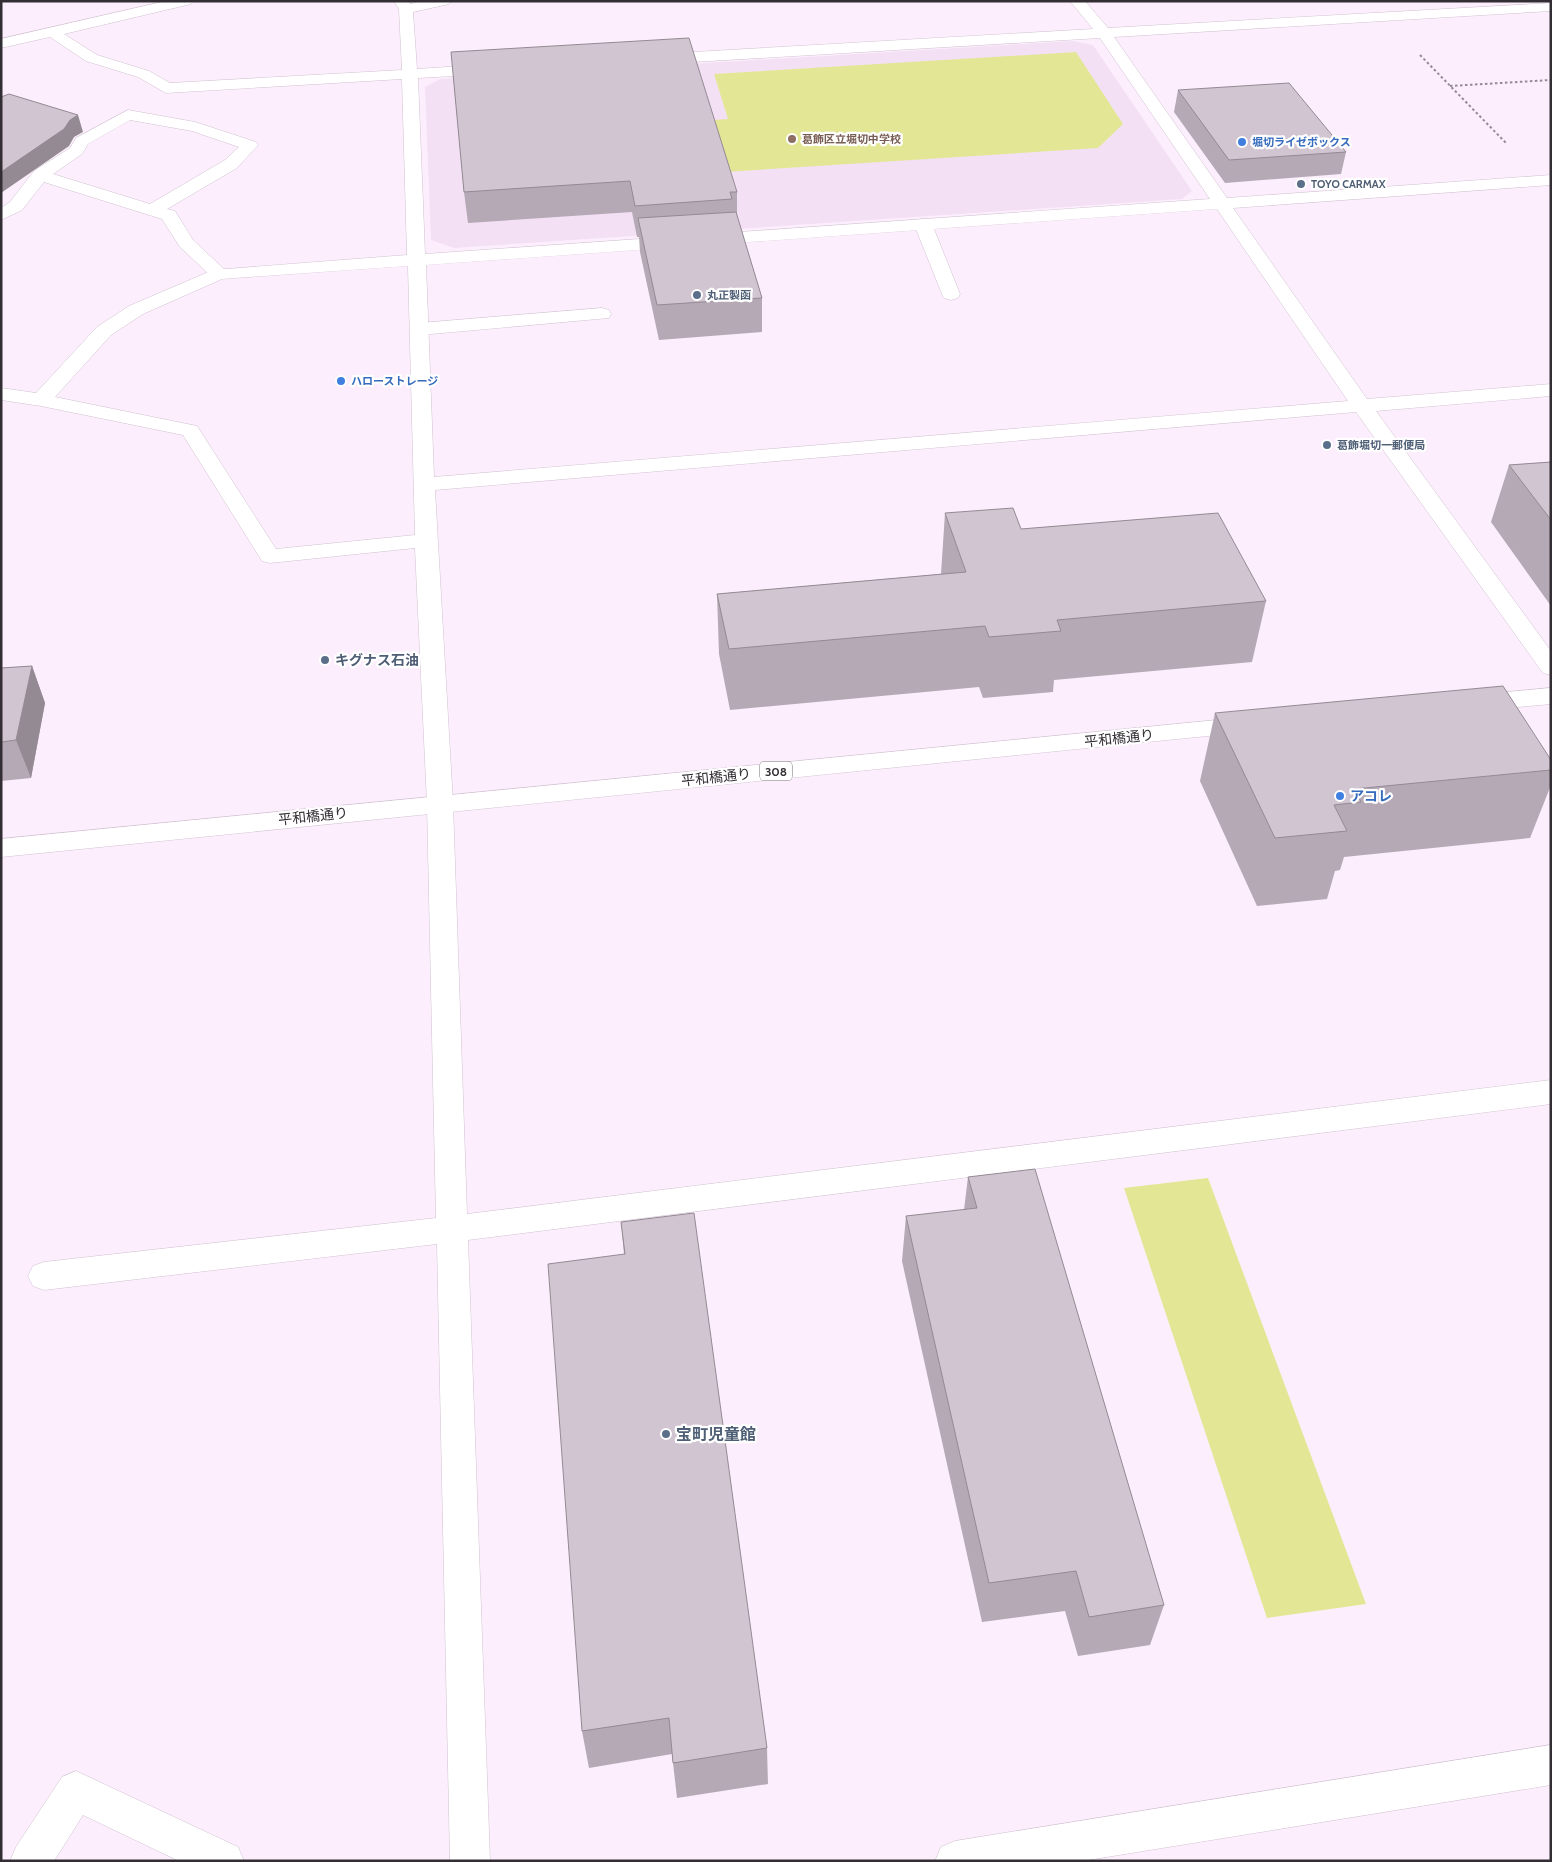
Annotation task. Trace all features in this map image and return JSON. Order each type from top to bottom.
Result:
[{"type":"street","points":[[1,44],[186,1]]},
{"type":"street","points":[[444,1],[404,5],[410,74],[418,259],[426,540],[440,804],[470,1861]]},
{"type":"street","points":[[1077,1],[1104,33],[1362,406],[1551,668]]},
{"type":"street","points":[[1370,1],[1386,17]]},
{"type":"street","points":[[648,60],[1551,7]]},
{"type":"street","points":[[52,32],[73,48],[99,62],[158,80],[166,88],[509,68]]},
{"type":"street","points":[[1,215],[16,206],[40,176],[76,151],[82,141],[128,115],[195,126],[250,145],[231,164],[152,210]]},
{"type":"street","points":[[40,176],[169,215],[186,243],[219,274]]},
{"type":"street","points":[[41,400],[104,331],[136,310],[219,274],[1547,180]]},
{"type":"street","points":[[924,224],[950,294]]},
{"type":"street","points":[[420,330],[602,314]]},
{"type":"street","points":[[425,484],[1551,390]]},
{"type":"street","points":[[1,394],[41,400],[190,430],[270,556],[426,540]]},
{"type":"street","points":[[1452,706],[1551,696]]},
{"type":"street","name":"平和橋通り","points":[[1,848],[1273,723]]},
{"type":"street","points":[[44,1276],[453,1229],[1551,1092]]},
{"type":"street","points":[[955,1861],[1551,1764]]},
{"type":"street","points":[[30,1861],[76,1791],[224,1861]]},
{"type":"path","points":[[1386,17],[1449,86],[1547,180]]},
{"type":"path","points":[[1449,86],[1551,80]]},
{"type":"shaded area","name":"葛飾区立堀切中学校","points":[[1073,41],[1093,45],[1192,191],[1182,199],[454,248],[431,240],[425,87],[440,79]]},
{"type":"green space","points":[[1076,52],[1123,124],[1098,148],[585,181],[576,129],[728,119],[714,74]]},
{"type":"green space","points":[[1208,1178],[1366,1604],[1267,1618],[1124,1188]]},
{"type":"building","points":[[689,38],[737,192],[730,192],[732,199],[635,206],[630,181],[464,192],[451,52]]},
{"type":"building","points":[[1289,83],[1346,152],[1229,160],[1178,90]]},
{"type":"building","points":[[9,94],[78,115],[70,120],[64,129],[1,172],[1,97]]},
{"type":"building","points":[[736,212],[762,298],[657,305],[638,218]]},
{"type":"building","points":[[1551,462],[1551,520],[1509,465]]},
{"type":"building","points":[[1013,508],[1021,529],[1218,513],[1266,601],[1057,620],[1061,631],[989,637],[985,626],[729,649],[717,594],[966,572],[945,513]]},
{"type":"building","points":[[32,666],[16,740],[1,742],[1,668]]},
{"type":"building","points":[[1503,686],[1551,760],[1551,770],[1354,789],[1361,802],[1334,805],[1347,831],[1275,838],[1215,713]]},
{"type":"building","points":[[1035,1169],[1164,1605],[1089,1617],[1076,1571],[989,1583],[906,1216],[977,1208],[968,1177]]},
{"type":"building","points":[[694,1213],[767,1748],[673,1763],[669,1718],[582,1731],[548,1264],[625,1254],[621,1222]]},
{"type":"place","name":"葛飾区立堀切中学校","points":[[792,139]]},
{"type":"place","name":"堀切ライゼボックス","points":[[1242,142]]},
{"type":"place","name":"TOYO CARMAX","points":[[1301,184]]},
{"type":"place","name":"丸正製函","points":[[697,295]]},
{"type":"place","name":"ハローストレージ","points":[[341,381]]},
{"type":"place","name":"葛飾堀切一郵便局","points":[[1327,445]]},
{"type":"place","name":"キグナス石油","points":[[325,660]]},
{"type":"place","name":"アコレ","points":[[1340,796]]},
{"type":"place","name":"宝町児童館","points":[[666,1434]]}]
